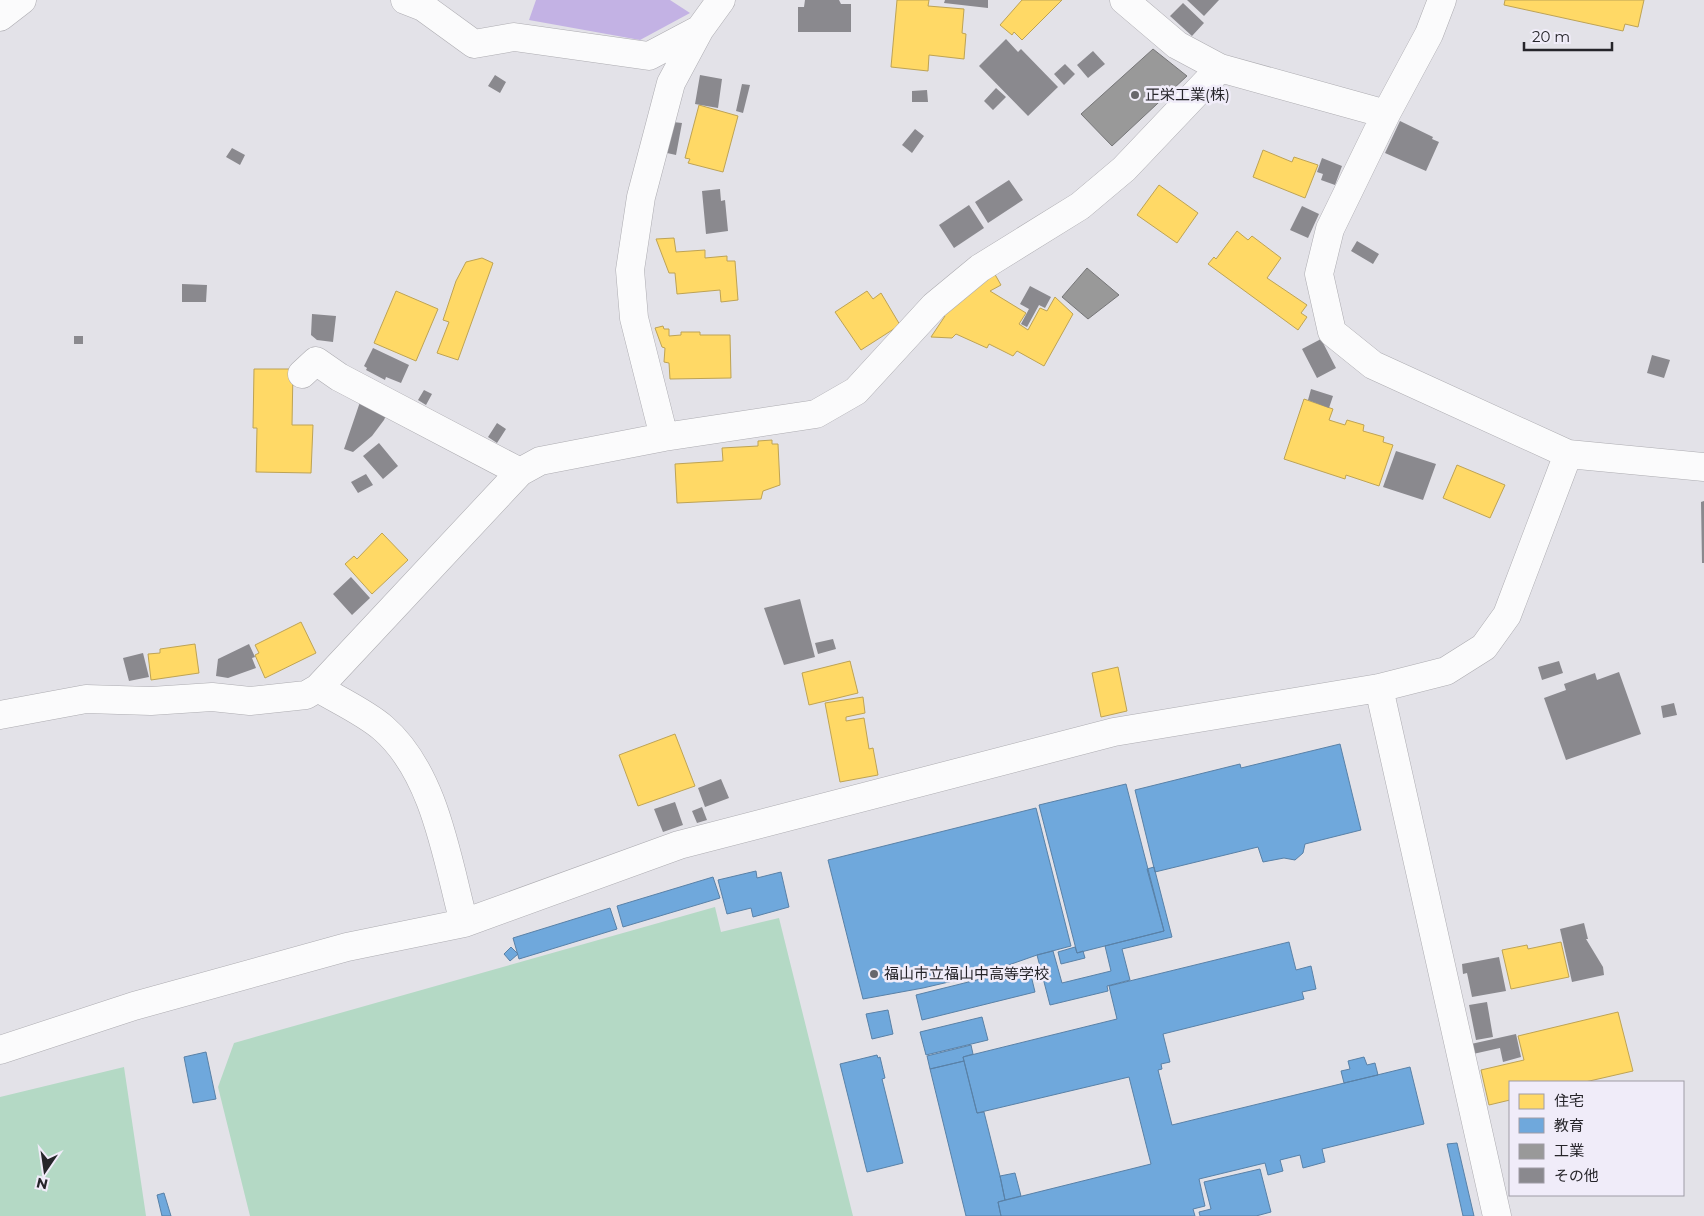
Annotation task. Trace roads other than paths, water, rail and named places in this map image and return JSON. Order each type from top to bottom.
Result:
[{"type":"street","points":[[0,17],[22,0]]},
{"type":"street","points":[[404,0],[423,7],[474,44],[514,37],[649,56],[700,29]]},
{"type":"street","points":[[664,437],[634,318],[630,270],[642,197],[671,83],[700,29],[721,0]]},
{"type":"street","points":[[1124,0],[1177,45],[1220,68],[1386,114]]},
{"type":"street","points":[[1442,0],[1429,34],[1386,114],[1330,229],[1319,274],[1332,332],[1373,366],[1568,454],[1704,467]]},
{"type":"street","points":[[0,715],[86,699],[151,701],[212,697],[250,701],[306,695],[318,688],[520,472],[540,461],[664,437],[816,414],[856,391],[934,306],[980,268],[1080,206],[1124,169],[1220,68]]},
{"type":"street","points":[[302,374],[316,361],[339,377],[520,472]]},
{"type":"street","points":[[0,1050],[134,1006],[347,947],[464,923],[679,845],[1114,732],[1379,688],[1446,671],[1484,647],[1507,615],[1568,454]]},
{"type":"street","points":[[318,688],[383,728],[416,767],[438,823],[464,923]]},
{"type":"street","points":[[1379,688],[1497,1216]]},
{"type":"place","name":"正栄工業(株)","points":[[1135,95]]},
{"type":"place","name":"福山市立福山中高等学校","points":[[874,974]]}]
